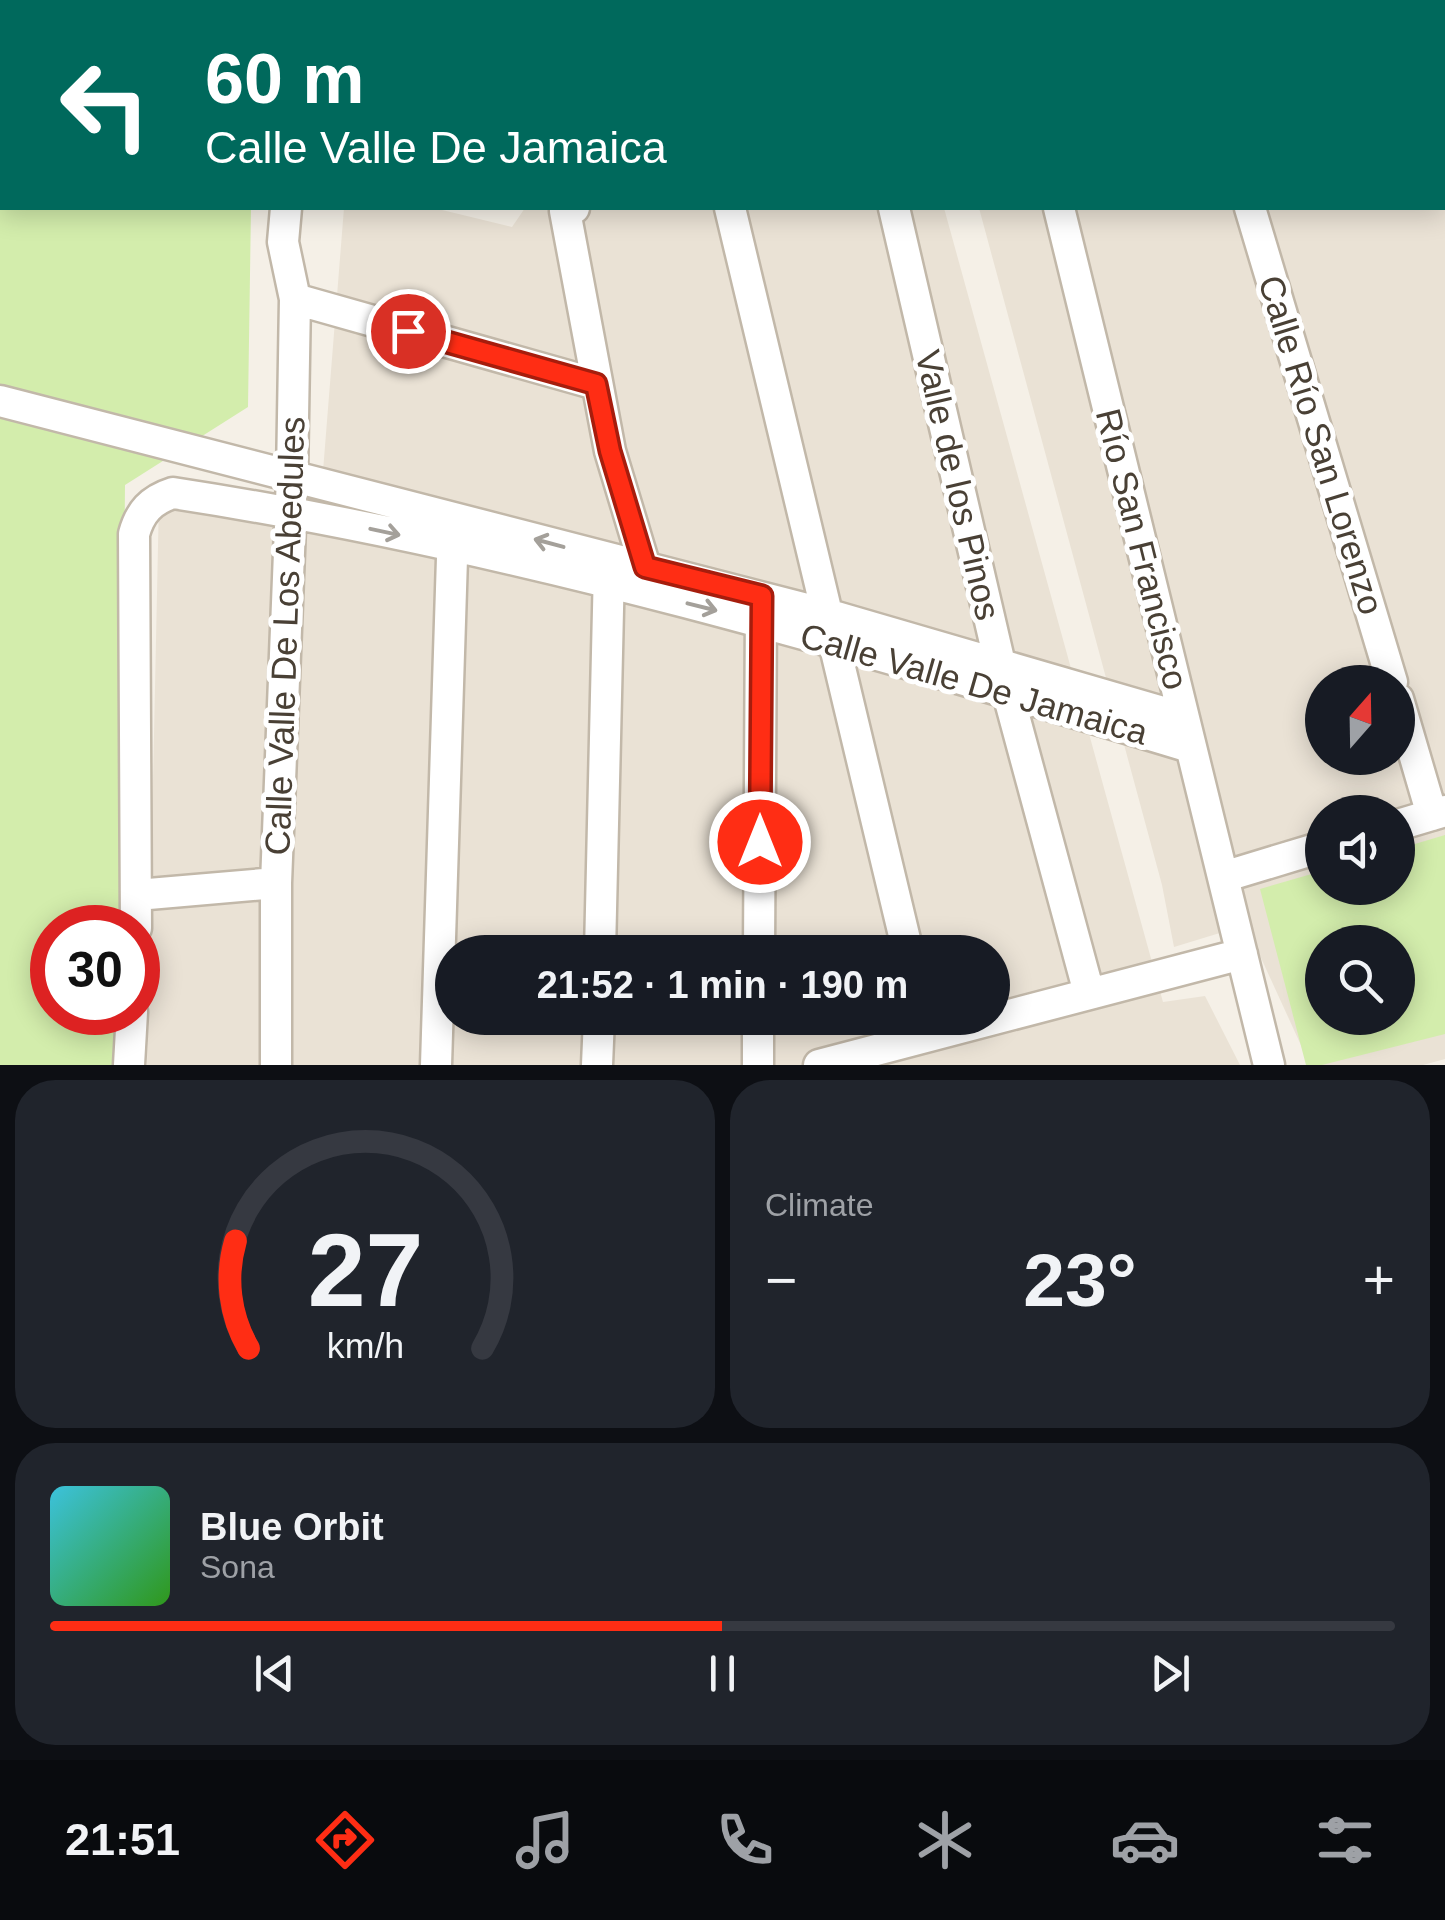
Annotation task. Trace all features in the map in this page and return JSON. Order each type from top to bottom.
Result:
[{"type":"street","name":"Calle Valle De Los Abedules","points":[[276,1065],[276,884],[295,300],[283,242],[286,210]]},
{"type":"street","points":[[570,210],[610,451],[645,567]]},
{"type":"street","points":[[730,210],[904,935]]},
{"type":"street","name":"Valle de los Pinos","points":[[894,210],[1000,664],[1089,993]]},
{"type":"street","name":"Río San Francisco","points":[[1059,210],[1270,1065]]},
{"type":"street","name":"Calle Río San Lorenzo","points":[[1251,210],[1387,665]]},
{"type":"street","points":[[295,300],[596,384]]},
{"type":"street","name":"Calle Valle De Jamaica","points":[[0,401],[292,476],[453,532],[830,628],[1000,664],[1186,732]]},
{"type":"street","name":"Calle Valle De Jamaica","points":[[138,895],[134,534],[143,510],[156,499],[173,493],[453,532]]},
{"type":"street","points":[[436,1065],[453,532]]},
{"type":"street","name":"Calle Valle De Jamaica","points":[[609,571],[645,567],[761,609]]},
{"type":"street","points":[[600,935],[609,571]]},
{"type":"street","points":[[759,935],[761,609]]},
{"type":"street","name":"Calle Valle De Jamaica","points":[[830,628],[1009,693],[1186,732]]},
{"type":"street","points":[[1415,748],[1438,813]]},
{"type":"street","points":[[1223,877],[1305,852]]},
{"type":"street","points":[[137,905],[138,895],[276,884]]},
{"type":"street","points":[[1010,1009],[1242,954]]},
{"type":"street","points":[[129,1065],[131,1035]]},
{"type":"street","points":[[598,1035],[598,1065]]},
{"type":"street","points":[[758,1035],[758,1065]]},
{"type":"street","points":[[819,1065],[903,1035]]},
{"type":"shaded area","points":[[344,210],[442,210],[512,227],[524,210],[945,210],[1163,1002],[1205,996],[1240,1065],[147,1065],[148,1035],[160,1035],[160,905],[150,905],[159,499],[318,534]]},
{"type":"shaded area","points":[[980,210],[1445,210],[1445,1059],[1423,1065],[1310,1065],[1246,925],[1174,947],[1162,885]]},
{"type":"green space","points":[[0,210],[251,210],[248,407],[125,485],[121,905],[30,905],[30,1035],[120,1035],[120,1065],[0,1065]]},
{"type":"green space","points":[[1445,835],[1445,1034],[1322,1065],[1306,1065],[1260,889],[1305,876],[1305,905],[1415,905],[1415,844]]},
{"type":"route","points":[[408,331],[596,384],[610,451],[645,567],[762,596],[760,842]]}]
